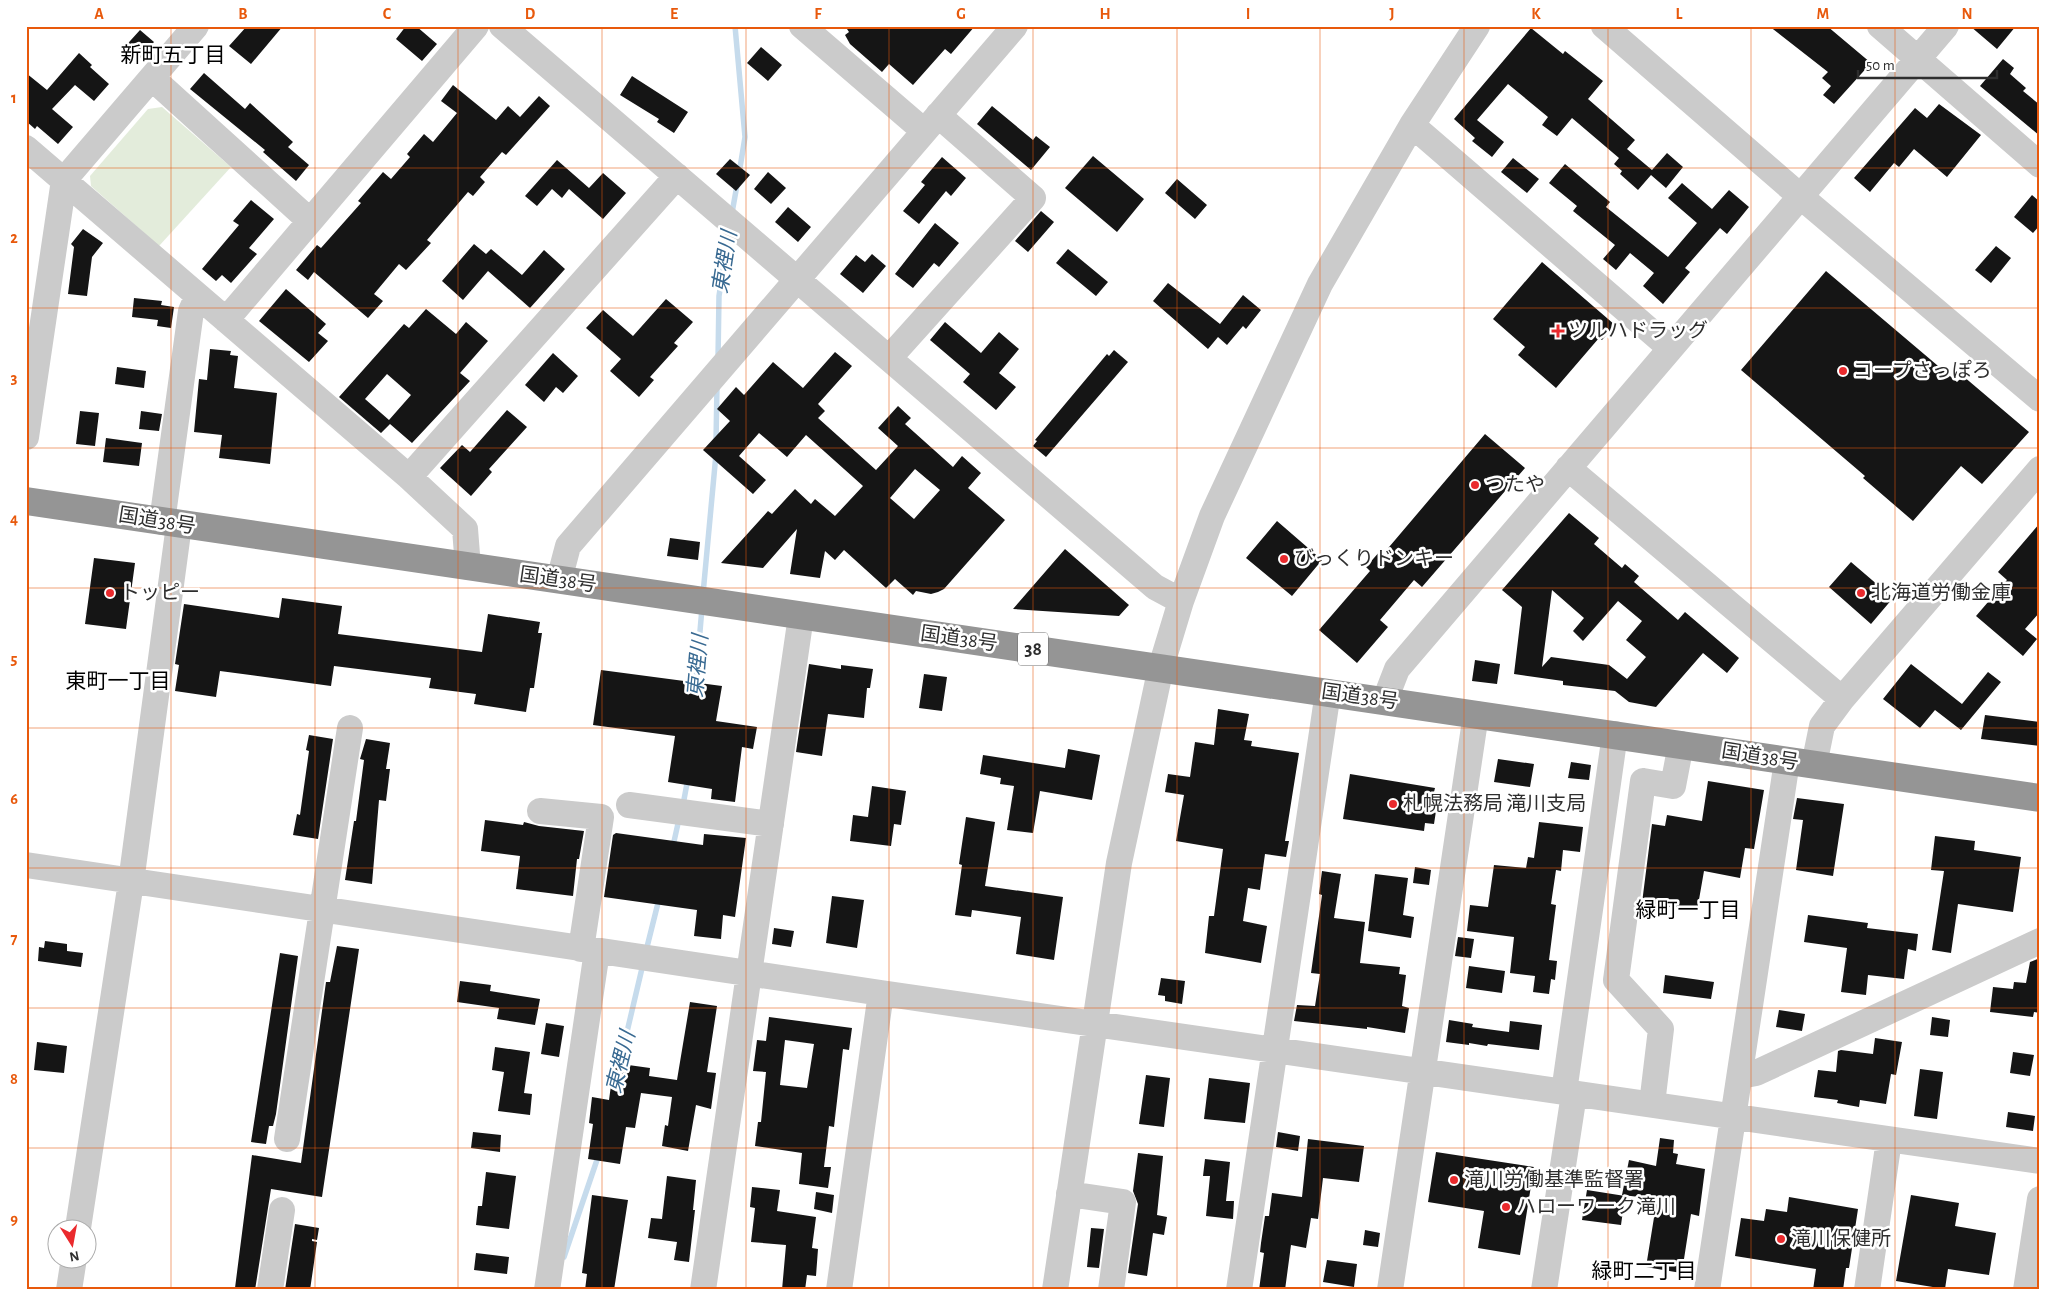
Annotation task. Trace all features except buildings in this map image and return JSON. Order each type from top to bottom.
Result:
[{"type":"highway","name":"国道38号","points":[[26,501],[2040,798]]},
{"type":"street","points":[[26,437],[64,180],[196,26]]},
{"type":"street","points":[[226,320],[476,26]]},
{"type":"street","points":[[502,26],[1155,586],[1182,601]]},
{"type":"street","points":[[802,26],[1033,198],[890,357]]},
{"type":"street","points":[[559,580],[568,546],[1014,26]]},
{"type":"street","points":[[1055,1290],[1119,864],[1162,668],[1182,601],[1212,516],[1320,284],[1412,125],[1477,26]]},
{"type":"street","points":[[1604,26],[1800,196],[2040,399]]},
{"type":"street","points":[[1880,26],[2040,165]]},
{"type":"street","points":[[1385,700],[1397,669],[1946,26]]},
{"type":"street","points":[[152,78],[310,221]]},
{"type":"street","points":[[1412,125],[1670,348]]},
{"type":"street","points":[[26,148],[409,477],[465,529],[468,567]]},
{"type":"street","points":[[409,477],[677,176]]},
{"type":"street","points":[[80,1218],[131,882],[191,311],[198,297]]},
{"type":"street","points":[[1568,468],[1842,699]]},
{"type":"street","points":[[1814,765],[1822,726],[1842,699],[2040,469]]},
{"type":"street","points":[[702,1290],[801,616]]},
{"type":"street","points":[[1239,1290],[1328,692]]},
{"type":"street","points":[[1390,1290],[1476,714]]},
{"type":"street","points":[[287,1139],[350,728]]},
{"type":"street","points":[[1544,1290],[1615,734]]},
{"type":"street","points":[[1652,1104],[1661,1029],[1616,980],[1643,781],[1673,786],[1681,744]]},
{"type":"street","points":[[1707,1290],[1787,761]]},
{"type":"street","points":[[629,805],[771,824]]},
{"type":"street","points":[[540,810],[601,817],[589,950],[547,1290]]},
{"type":"street","points":[[26,865],[881,993],[2040,1161]]},
{"type":"street","points":[[1740,1076],[1756,1073],[2040,941]]},
{"type":"street","points":[[839,1290],[881,993]]},
{"type":"street","points":[[1867,1290],[1889,1140]]},
{"type":"street","points":[[1069,1194],[1123,1202],[1111,1290]]},
{"type":"street","points":[[2026,1290],[2040,1198]]},
{"type":"street","points":[[270,1290],[282,1210]]},
{"type":"street","points":[[69,1290],[72,1268]]},
{"type":"green space","points":[[162,107],[231,167],[159,246],[91,186],[90,176],[148,109]]},
{"type":"waterway","name":"東裡川","points":[[735,26],[745,137],[739,174]]},
{"type":"waterway","name":"東裡川","points":[[732,213],[737,185]]},
{"type":"waterway","name":"東裡川","points":[[718,359],[719,296],[729,232]]},
{"type":"waterway","name":"東裡川","points":[[716,442],[717,386]]},
{"type":"waterway","name":"東裡川","points":[[703,594],[716,454]]},
{"type":"waterway","name":"東裡川","points":[[695,689],[702,608]]},
{"type":"waterway","name":"東裡川","points":[[683,805],[688,778]]},
{"type":"waterway","name":"東裡川","points":[[673,846],[679,819]]},
{"type":"waterway","name":"東裡川","points":[[646,951],[659,899]]},
{"type":"waterway","name":"東裡川","points":[[618,1070],[643,964]]},
{"type":"waterway","name":"東裡川","points":[[564,1257],[599,1154]]},
{"type":"place","name":"ツルハドラッグ","points":[[1558,331]]},
{"type":"place","name":"コープさっぽろ","points":[[1843,371]]},
{"type":"place","name":"つたや","points":[[1475,485]]},
{"type":"place","name":"びっくりドンキー","points":[[1284,559]]},
{"type":"place","name":"トッピー","points":[[110,593]]},
{"type":"place","name":"北海道労働金庫","points":[[1861,593]]},
{"type":"place","name":"札幌法務局 滝川支局","points":[[1393,804]]},
{"type":"place","name":"滝川労働基準監督署","points":[[1454,1180]]},
{"type":"place","name":"ハローワーク滝川","points":[[1506,1207]]},
{"type":"place","name":"滝川保健所","points":[[1781,1239]]},
{"type":"district","name":"新町五丁目","points":[[173,55]]},
{"type":"district","name":"東町一丁目","points":[[118,681]]},
{"type":"district","name":"緑町一丁目","points":[[1688,910]]},
{"type":"district","name":"緑町二丁目","points":[[1644,1271]]}]
